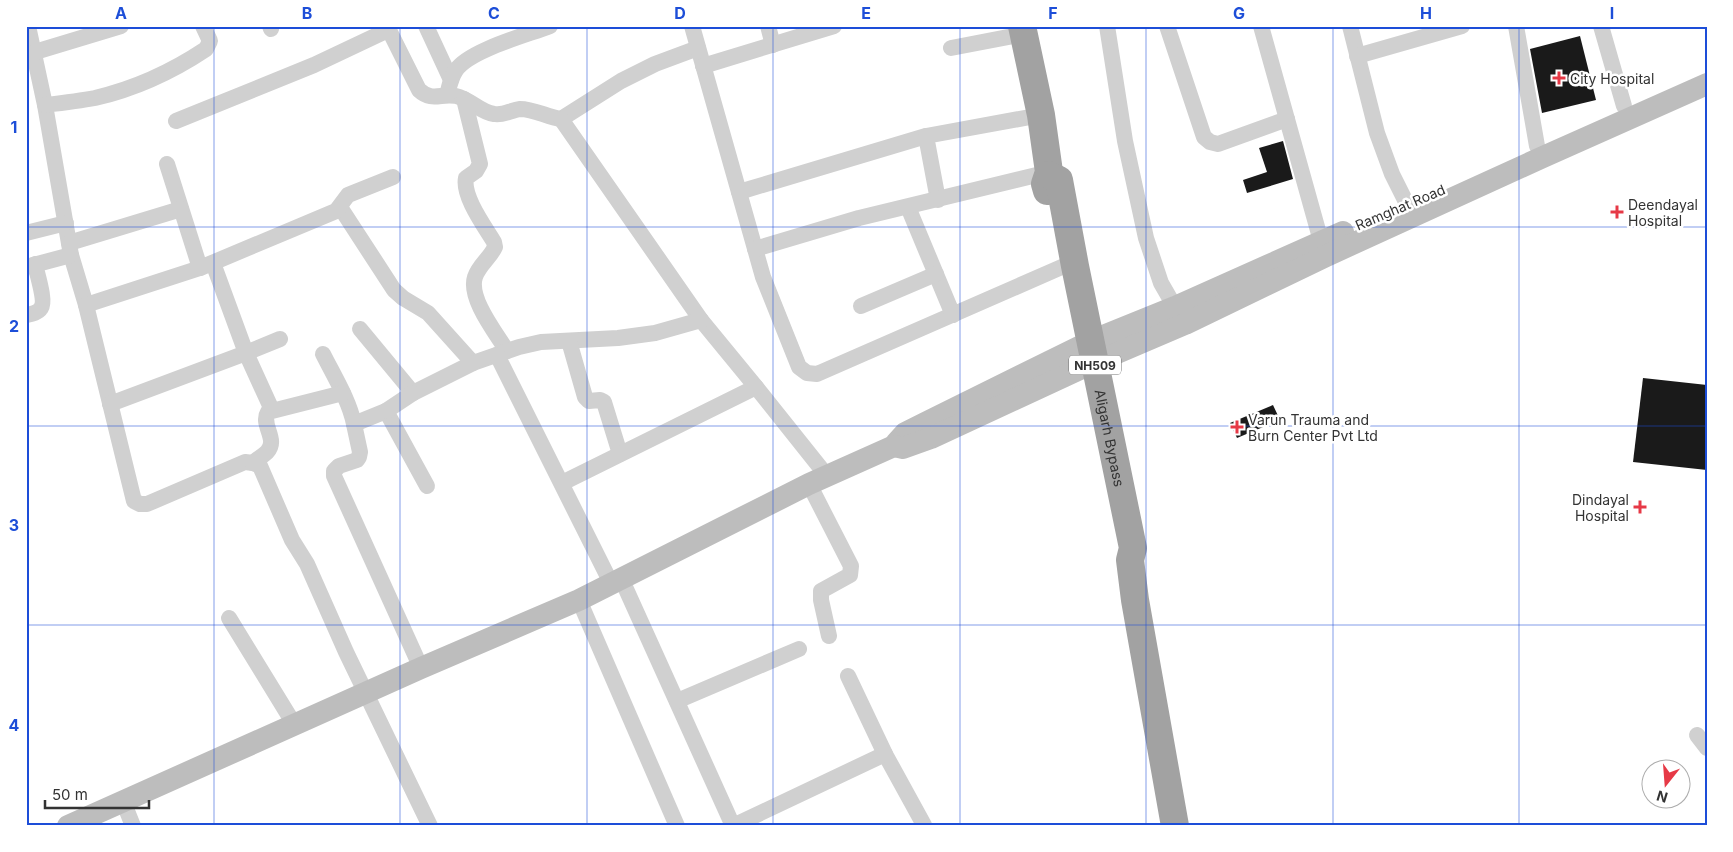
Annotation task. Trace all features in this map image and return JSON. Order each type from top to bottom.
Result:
[{"type":"highway","name":"Aligarh Bypass","points":[[1023,30],[1041,115],[1049,173],[1045,184],[1086,355]]},
{"type":"highway","name":"Aligarh Bypass","points":[[1049,173],[1059,180],[1086,355],[1121,549],[1130,560],[1135,600],[1175,826]]},
{"type":"main road","name":"Ramghat Road","points":[[1410,210],[1537,146],[1707,68]]},
{"type":"main road","name":"Ramghat Road","points":[[75,824],[294,724],[579,600],[818,480],[894,446],[903,448],[931,438],[1086,355],[1180,315],[1410,210],[1707,84]]},
{"type":"street","points":[[28,26],[45,105],[70,249],[86,305],[134,501],[140,504],[147,504],[245,462],[253,462],[260,466],[292,540],[307,564],[365,693],[430,826]]},
{"type":"street","points":[[35,52],[121,26]]},
{"type":"street","points":[[45,105],[94,98],[150,80],[206,50],[210,41],[203,26]]},
{"type":"street","points":[[426,26],[449,88],[458,96],[486,112],[496,115],[520,109],[561,119],[701,320],[756,386],[818,480],[851,566],[850,575],[821,591],[821,600],[829,636]]},
{"type":"street","points":[[176,122],[314,65],[387,28],[420,90],[426,95],[433,97],[449,88],[456,70],[466,60],[479,53],[550,26]]},
{"type":"street","points":[[692,26],[763,277],[799,367],[807,373],[817,374],[1064,266]]},
{"type":"street","points":[[768,26],[774,45]]},
{"type":"street","points":[[703,66],[834,26]]},
{"type":"street","points":[[1107,26],[1125,141],[1146,238],[1160,283],[1180,315]]},
{"type":"street","points":[[1167,26],[1204,137],[1210,142],[1218,144],[1287,119]]},
{"type":"street","points":[[1260,26],[1324,249]]},
{"type":"street","points":[[1350,26],[1377,133],[1392,174],[1410,210]]},
{"type":"street","points":[[1357,56],[1462,26]]},
{"type":"street","points":[[1516,26],[1537,146]]},
{"type":"street","points":[[1601,26],[1624,106]]},
{"type":"street","points":[[951,48],[1023,30]]},
{"type":"street","points":[[561,119],[621,80],[655,64],[698,48]]},
{"type":"street","points":[[464,99],[480,164],[476,171],[466,178],[465,183],[470,201],[494,242],[495,247],[475,277],[476,299],[562,483],[616,581],[678,701],[733,826],[885,754]]},
{"type":"street","points":[[739,192],[926,136],[1041,115]]},
{"type":"street","points":[[926,136],[938,200]]},
{"type":"street","points":[[167,164],[181,209],[272,410]]},
{"type":"street","points":[[755,249],[859,218],[1049,173]]},
{"type":"street","points":[[86,305],[206,265],[336,211],[348,195],[393,177]]},
{"type":"street","points":[[340,207],[394,290],[403,298],[428,313],[473,363]]},
{"type":"street","points":[[908,207],[953,315]]},
{"type":"street","points":[[26,315],[37,312],[42,308],[43,301],[31,266],[70,249],[181,209]]},
{"type":"street","points":[[26,233],[66,223]]},
{"type":"street","points":[[861,306],[936,274]]},
{"type":"street","points":[[354,424],[386,410],[413,393],[473,363],[502,353],[541,342],[618,338],[656,333],[701,320]]},
{"type":"street","points":[[360,328],[413,393]]},
{"type":"street","points":[[110,404],[280,339]]},
{"type":"street","points":[[569,341],[585,397],[589,401],[600,400],[604,402],[620,454]]},
{"type":"street","points":[[323,354],[353,416],[360,452],[357,460],[339,466],[334,471],[334,476],[421,668]]},
{"type":"street","points":[[562,483],[756,386]]},
{"type":"street","points":[[253,462],[267,452],[271,445],[266,422],[268,412],[342,393]]},
{"type":"street","points":[[386,410],[427,486]]},
{"type":"street","points":[[579,600],[677,826]]},
{"type":"street","points":[[229,618],[294,724]]},
{"type":"street","points":[[678,701],[799,650]]},
{"type":"street","points":[[848,676],[885,754],[924,824]]},
{"type":"street","points":[[123,801],[133,826]]},
{"type":"building","points":[[1580,36],[1596,100],[1542,113],[1530,49]]},
{"type":"building","points":[[1283,141],[1293,179],[1247,193],[1243,180],[1267,172],[1259,148]]},
{"type":"building","points":[[1643,378],[1707,385],[1707,470],[1633,462]]},
{"type":"building","points":[[1273,405],[1280,420],[1237,438],[1230,423]]},
{"type":"place","name":"City Hospital","points":[[1559,78]]},
{"type":"place","name":"Deendayal Hospital","points":[[1617,212]]},
{"type":"place","name":"Varun Trauma and Burn Center Pvt Ltd","points":[[1237,427]]},
{"type":"place","name":"Dindayal Hospital","points":[[1640,507]]}]
